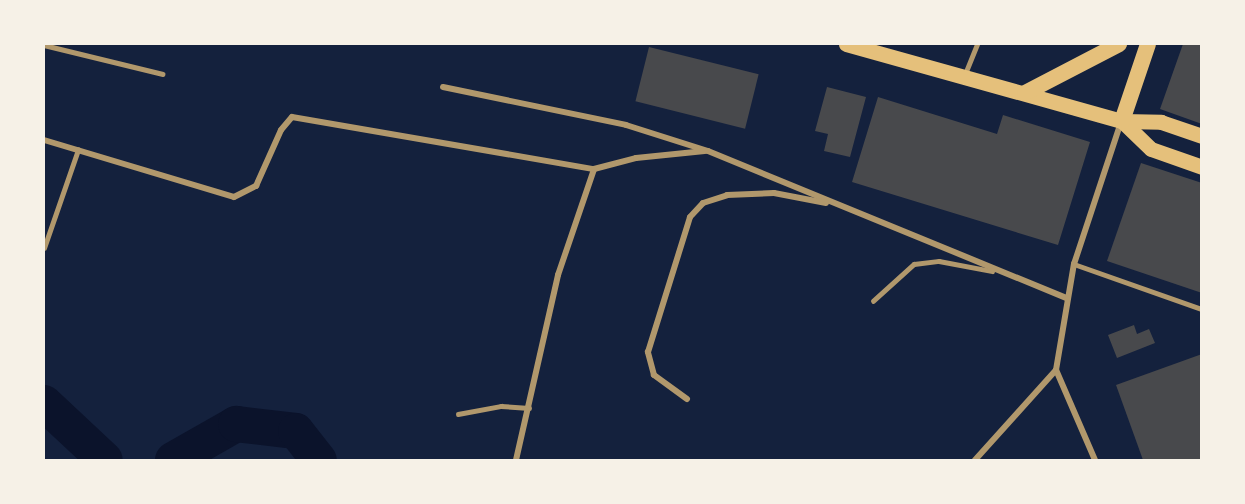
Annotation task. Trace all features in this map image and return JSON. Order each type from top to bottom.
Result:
[{"type":"highway","points":[[1025,93],[1119,44]]},
{"type":"highway","points":[[1122,121],[1148,44]]},
{"type":"main road","points":[[846,44],[1122,121],[1161,122],[1202,136]]},
{"type":"main road","points":[[1122,121],[1151,149],[1202,167]]},
{"type":"street","points":[[443,87],[626,125],[708,151],[992,271],[1065,298]]},
{"type":"street","points":[[44,140],[234,197],[256,186],[281,130],[292,117],[594,169],[636,158],[708,151]]},
{"type":"street","points":[[1095,460],[1056,369],[1065,298],[1074,264],[1122,121]]},
{"type":"street","points":[[516,460],[558,275],[594,169]]},
{"type":"street","points":[[687,399],[654,375],[648,352],[690,217],[703,203],[727,195],[774,193],[838,206]]},
{"type":"street","points":[[975,460],[1056,369]]},
{"type":"lane","points":[[44,44],[163,74]]},
{"type":"lane","points":[[964,76],[977,44]]},
{"type":"lane","points":[[44,248],[78,150]]},
{"type":"lane","points":[[873,302],[914,264],[939,261],[992,271]]},
{"type":"lane","points":[[1074,264],[1202,309]]},
{"type":"lane","points":[[458,414],[501,406],[529,408]]},
{"type":"building","points":[[1183,44],[1202,44],[1202,124],[1160,109]]},
{"type":"building","points":[[649,47],[759,74],[745,129],[635,101]]},
{"type":"building","points":[[827,87],[866,97],[850,157],[824,151],[828,134],[815,131]]},
{"type":"building","points":[[878,97],[997,134],[1003,115],[1090,142],[1058,245],[852,182]]},
{"type":"building","points":[[1141,163],[1202,183],[1202,293],[1107,261]]},
{"type":"building","points":[[1134,325],[1137,334],[1149,329],[1155,343],[1117,358],[1108,335]]},
{"type":"building","points":[[1202,354],[1202,460],[1143,460],[1116,385]]},
{"type":"waterway","points":[[44,403],[105,460]]},
{"type":"waterway","points":[[173,460],[236,424],[296,431],[319,460]]}]
